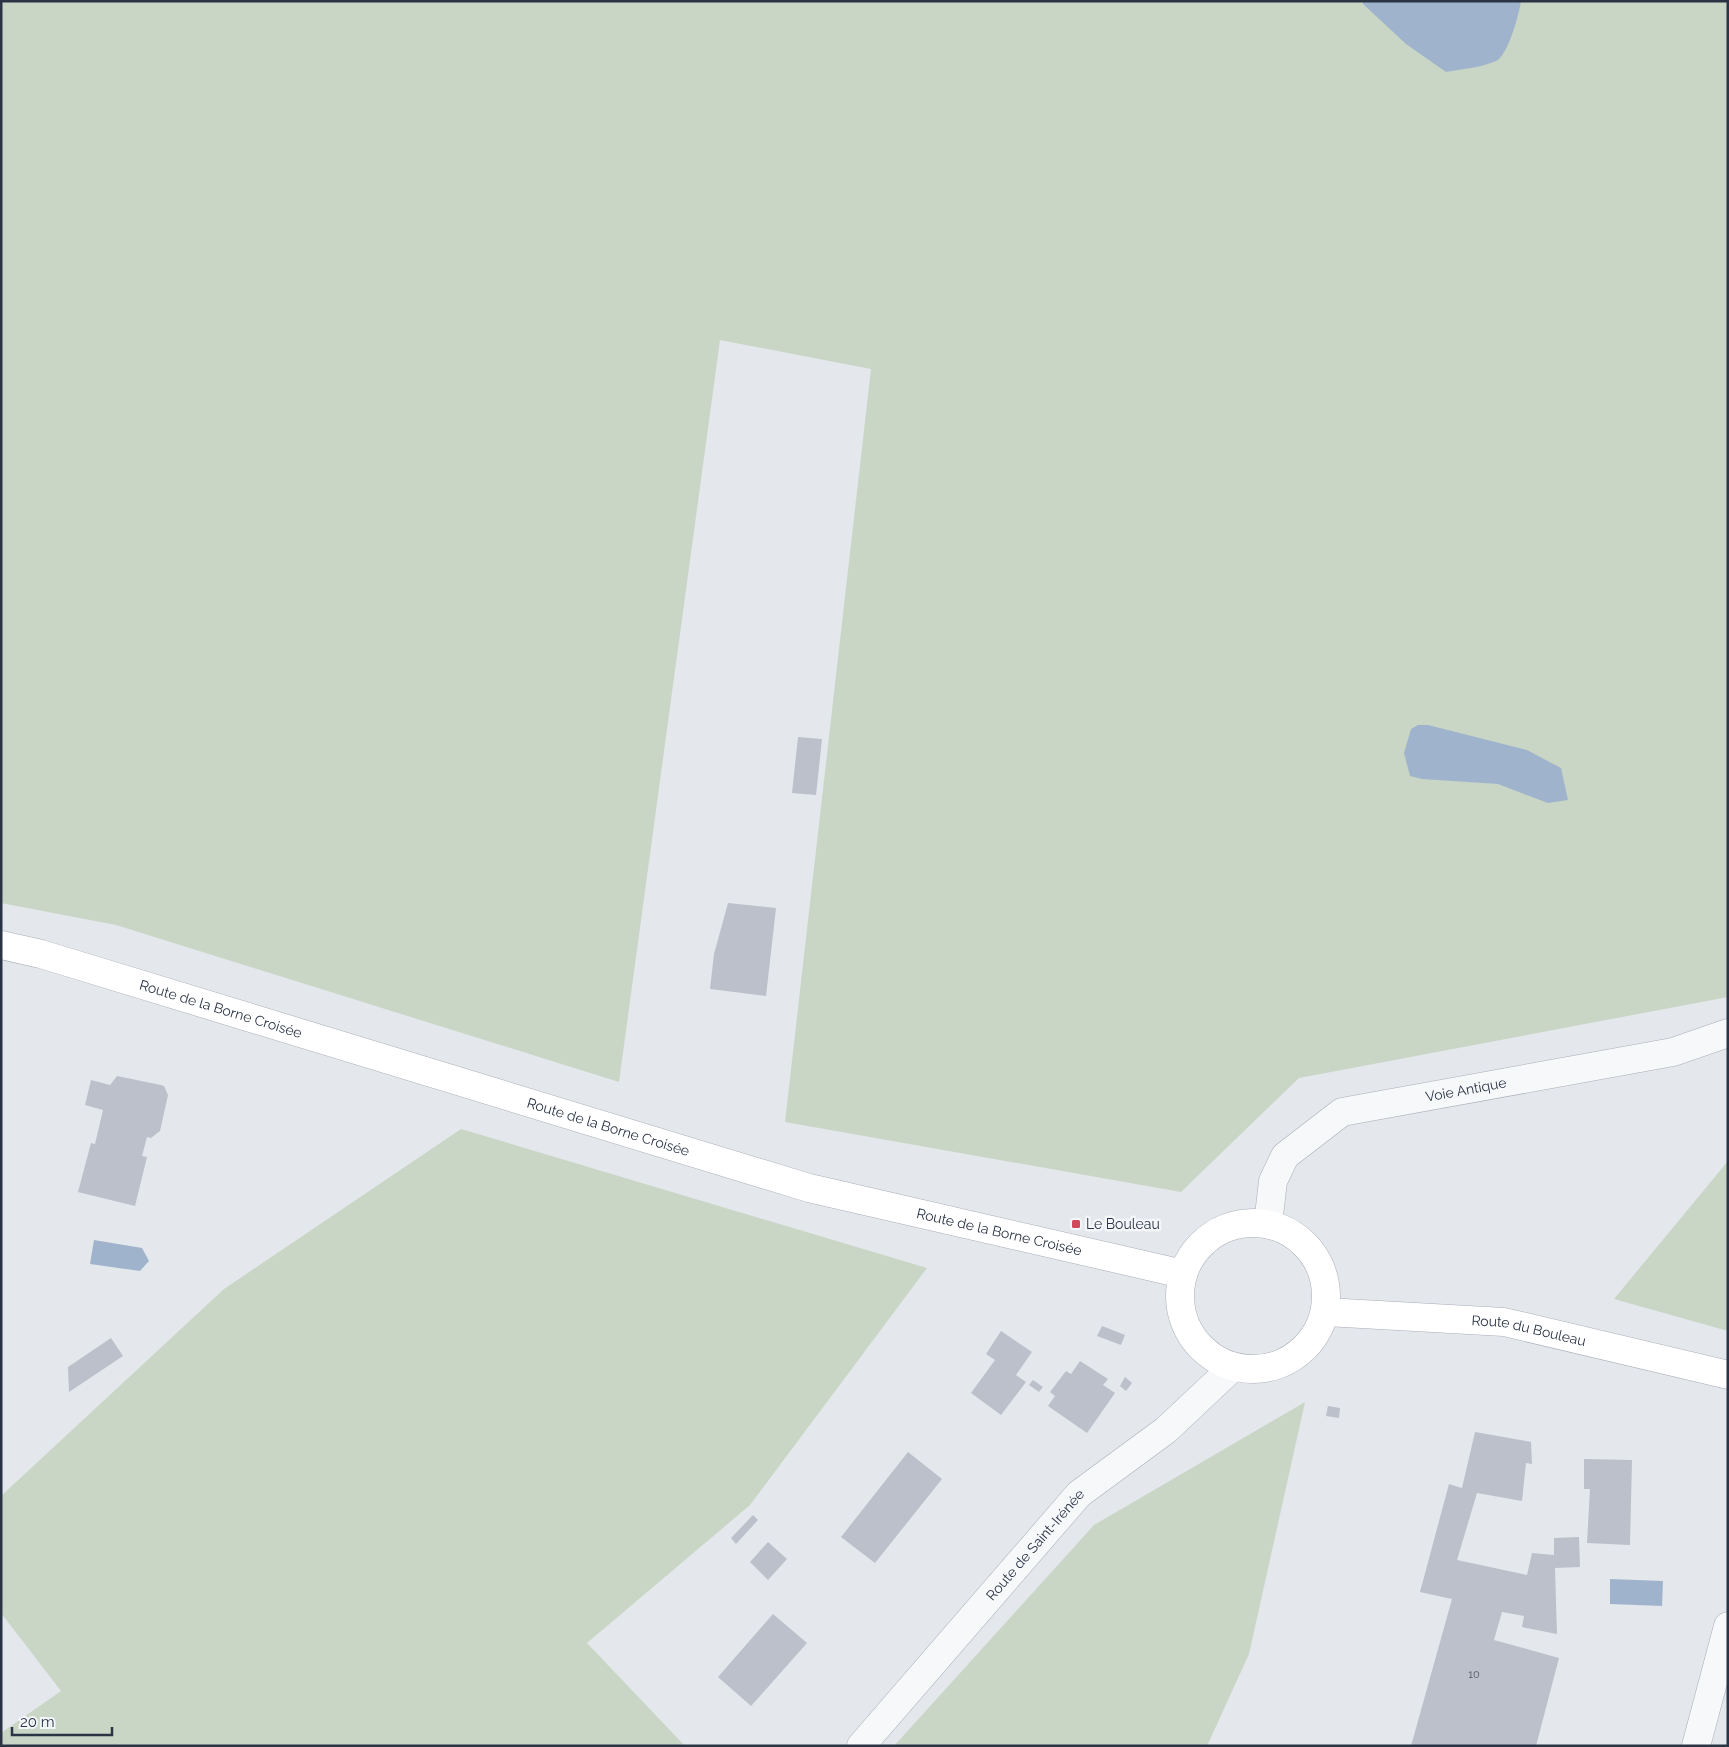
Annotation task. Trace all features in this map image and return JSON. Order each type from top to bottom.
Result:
[{"type":"main road","name":"Route de la Borne Croisée","points":[[1,945],[41,954],[809,1188],[1183,1274]]},
{"type":"main road","points":[[1247,1222],[1268,1224],[1290,1232],[1308,1246],[1321,1266],[1327,1288],[1326,1312],[1317,1334],[1301,1352],[1281,1365],[1257,1370],[1233,1367],[1211,1357],[1194,1341],[1183,1320],[1179,1297],[1183,1274],[1192,1254],[1207,1238],[1226,1228],[1247,1222]]},
{"type":"main road","name":"Route du Bouleau","points":[[1326,1312],[1504,1322],[1728,1376]]},
{"type":"street","name":"Voie Antique","points":[[1268,1224],[1272,1181],[1285,1156],[1342,1112],[1673,1052],[1728,1033]]},
{"type":"street","name":"Route de Saint-Irénée","points":[[861,1746],[1079,1494],[1166,1430],[1233,1367]]},
{"type":"street","points":[[1696,1746],[1728,1626]]},
{"type":"green space","points":[[1,1],[1728,1],[1728,997],[1299,1078],[1181,1192],[785,1122],[871,369],[720,340],[619,1082],[116,925],[1,903]]},
{"type":"green space","points":[[461,1129],[927,1268],[750,1505],[587,1643],[685,1746],[1,1746],[1,1733],[61,1691],[1,1613],[1,1496],[224,1289]]},
{"type":"green space","points":[[1728,1161],[1728,1331],[1614,1299]]},
{"type":"green space","points":[[1305,1402],[1249,1654],[1207,1746],[894,1746],[1094,1525]]},
{"type":"water","points":[[1363,1],[1521,1],[1509,43],[1500,58],[1484,65],[1446,72],[1406,44],[1363,4]]},
{"type":"water","points":[[1418,725],[1428,725],[1527,750],[1561,768],[1568,800],[1548,803],[1498,784],[1422,779],[1410,776],[1404,753],[1411,729]]},
{"type":"water","points":[[94,1240],[142,1248],[149,1261],[140,1271],[90,1264]]},
{"type":"water","points":[[1610,1579],[1663,1581],[1662,1606],[1610,1604]]},
{"type":"building","points":[[798,737],[822,739],[816,795],[792,793]]},
{"type":"building","points":[[728,903],[776,908],[766,996],[710,989],[714,954]]},
{"type":"building","points":[[117,1076],[164,1086],[168,1095],[160,1131],[151,1138],[147,1137],[142,1156],[147,1157],[135,1206],[78,1192],[91,1143],[95,1144],[103,1110],[85,1105],[91,1080],[110,1085]]},
{"type":"building","points":[[1102,1326],[1125,1335],[1121,1345],[1097,1336]]},
{"type":"building","points":[[1001,1331],[1032,1352],[1016,1375],[1026,1382],[1001,1415],[971,1393],[995,1360],[986,1354]]},
{"type":"building","points":[[111,1338],[123,1356],[69,1392],[68,1367]]},
{"type":"building","points":[[1080,1361],[1108,1379],[1103,1385],[1115,1393],[1087,1433],[1048,1406],[1055,1396],[1050,1392],[1066,1371],[1071,1374]]},
{"type":"building","points":[[1125,1377],[1132,1383],[1126,1391],[1120,1386]]},
{"type":"building","points":[[1033,1380],[1043,1387],[1039,1392],[1029,1385]]},
{"type":"building","points":[[1328,1406],[1340,1408],[1339,1418],[1326,1416]]},
{"type":"building","points":[[1475,1432],[1531,1442],[1532,1464],[1526,1463],[1522,1501],[1477,1493],[1457,1560],[1527,1575],[1532,1553],[1554,1555],[1554,1538],[1579,1537],[1580,1567],[1555,1568],[1557,1634],[1522,1627],[1524,1616],[1502,1612],[1494,1640],[1559,1658],[1536,1746],[1411,1746],[1452,1599],[1420,1592],[1449,1484],[1462,1488]]},
{"type":"building","points":[[908,1452],[942,1479],[875,1563],[841,1537]]},
{"type":"building","points":[[1584,1459],[1632,1460],[1630,1545],[1587,1543],[1590,1489],[1584,1489]]},
{"type":"building","points":[[753,1515],[758,1520],[736,1544],[731,1538]]},
{"type":"building","points":[[768,1542],[787,1559],[768,1580],[750,1562]]},
{"type":"building","points":[[773,1614],[807,1643],[751,1706],[718,1677]]},
{"type":"place","name":"Le Bouleau","points":[[1076,1224]]}]
